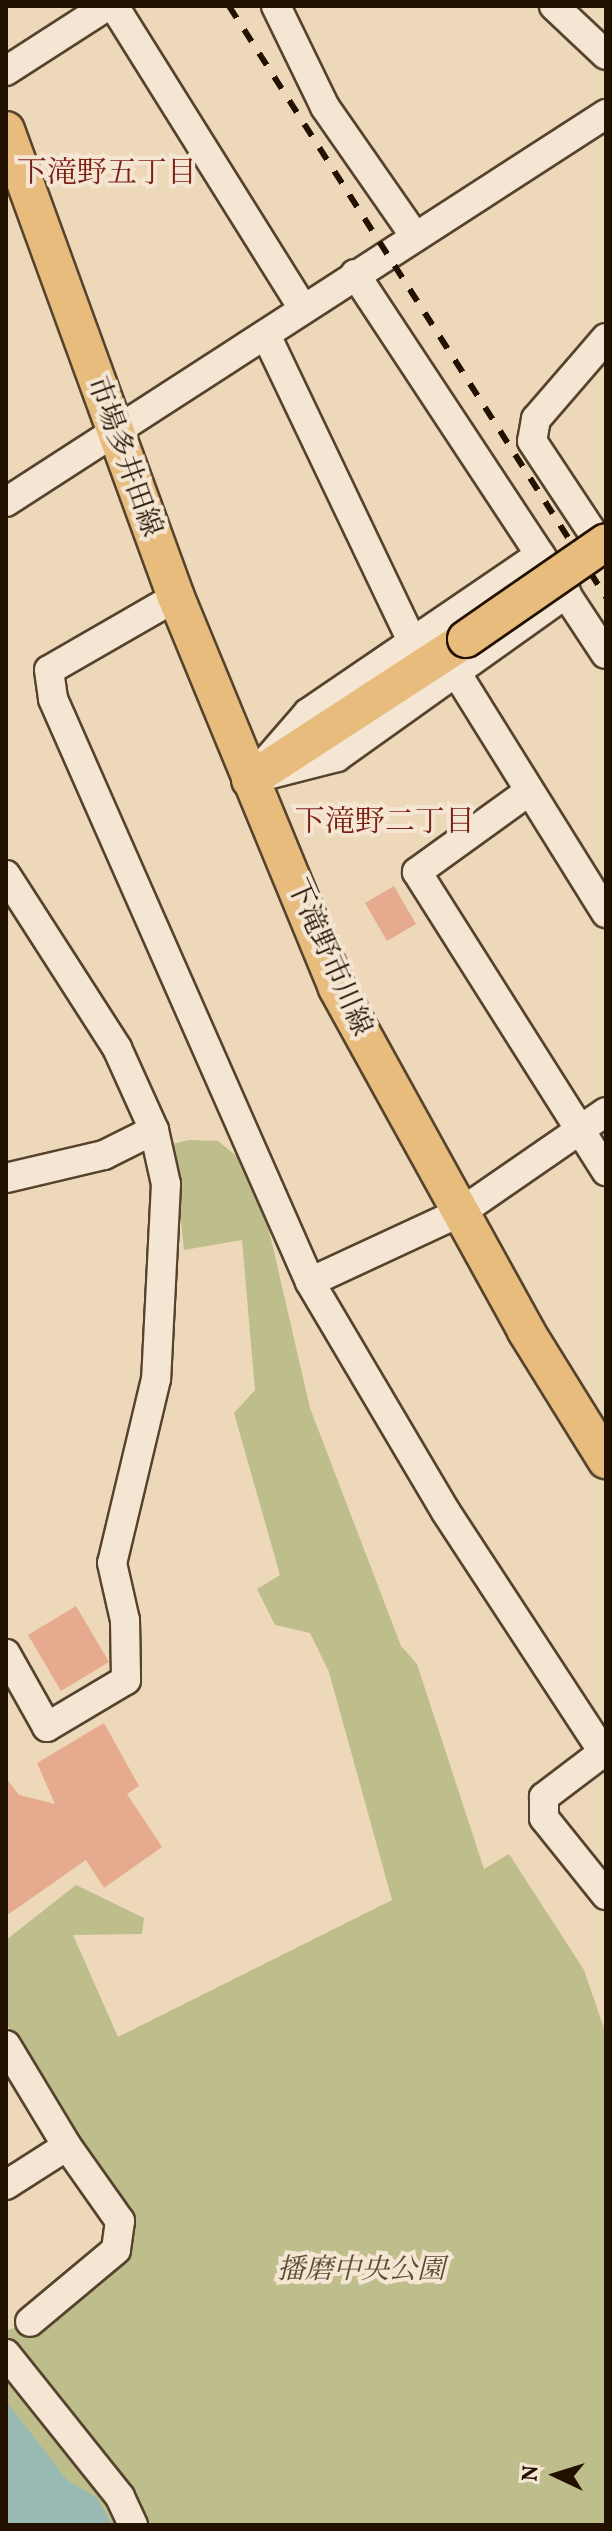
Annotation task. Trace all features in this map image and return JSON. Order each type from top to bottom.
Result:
[{"type":"main road","name":"市場多井田線","points":[[6,130],[114,435],[250,780]]},
{"type":"main road","points":[[250,780],[466,639],[600,525]]},
{"type":"main road","name":"下滝野市川線","points":[[250,780],[337,988],[461,1212],[606,1460]]},
{"type":"street","points":[[6,71],[107,6]]},
{"type":"street","points":[[114,6],[303,308]]},
{"type":"street","points":[[276,6],[325,107],[414,235]]},
{"type":"street","points":[[554,6],[606,55]]},
{"type":"street","points":[[6,502],[114,435],[414,235],[606,114]]},
{"type":"street","points":[[355,274],[606,654]]},
{"type":"street","points":[[266,335],[412,641]]},
{"type":"street","points":[[606,338],[536,419],[532,441],[600,525],[606,553]]},
{"type":"street","points":[[250,780],[308,713],[540,555]]},
{"type":"street","points":[[250,780],[337,757],[459,677],[567,593]]},
{"type":"street","points":[[176,597],[49,670],[53,699],[310,1282],[446,1512],[605,1751],[544,1797],[544,1818],[606,1895]]},
{"type":"street","points":[[459,677],[606,913]]},
{"type":"street","points":[[528,792],[417,872],[606,1171]]},
{"type":"street","points":[[6,875],[117,1048],[154,1130],[166,1184],[166,1280],[156,1379],[112,1563],[125,1620],[126,1680],[47,1727],[6,1654]]},
{"type":"street","points":[[310,1282],[461,1212],[606,1112]]},
{"type":"street","points":[[6,1178],[104,1155],[154,1130]]},
{"type":"street","points":[[6,2045],[67,2146],[120,2221],[116,2250],[30,2322]]},
{"type":"street","points":[[6,2185],[67,2146]]},
{"type":"street","points":[[6,2354],[120,2497],[133,2525]]},
{"type":"green space","name":"播磨中央公園","points":[[189,1140],[218,1141],[244,1162],[260,1191],[310,1408],[401,1646],[417,1664],[484,1869],[509,1854],[584,1970],[606,2034],[606,2525],[6,2525],[6,2331],[30,2322],[116,2251],[120,2221],[6,2023],[6,1940],[76,1885],[144,1918],[142,1934],[73,1935],[118,2037],[392,1900],[329,1672],[310,1633],[275,1625],[257,1589],[280,1575],[234,1413],[255,1390],[242,1240],[184,1250],[173,1144]]},
{"type":"water","points":[[6,2401],[67,2480],[97,2498],[112,2525],[6,2525]]},
{"type":"building","points":[[394,886],[416,924],[387,941],[365,903]]},
{"type":"building","points":[[76,1606],[109,1662],[61,1691],[28,1635]]},
{"type":"building","points":[[104,1723],[139,1786],[127,1794],[162,1847],[104,1888],[86,1860],[6,1916],[6,1778],[19,1795],[55,1804],[37,1763]]},
{"type":"railway","points":[[229,6],[606,597]]},
{"type":"district","name":"下滝野五丁目","points":[[107,174]]},
{"type":"district","name":"下滝野二丁目","points":[[385,823]]}]
